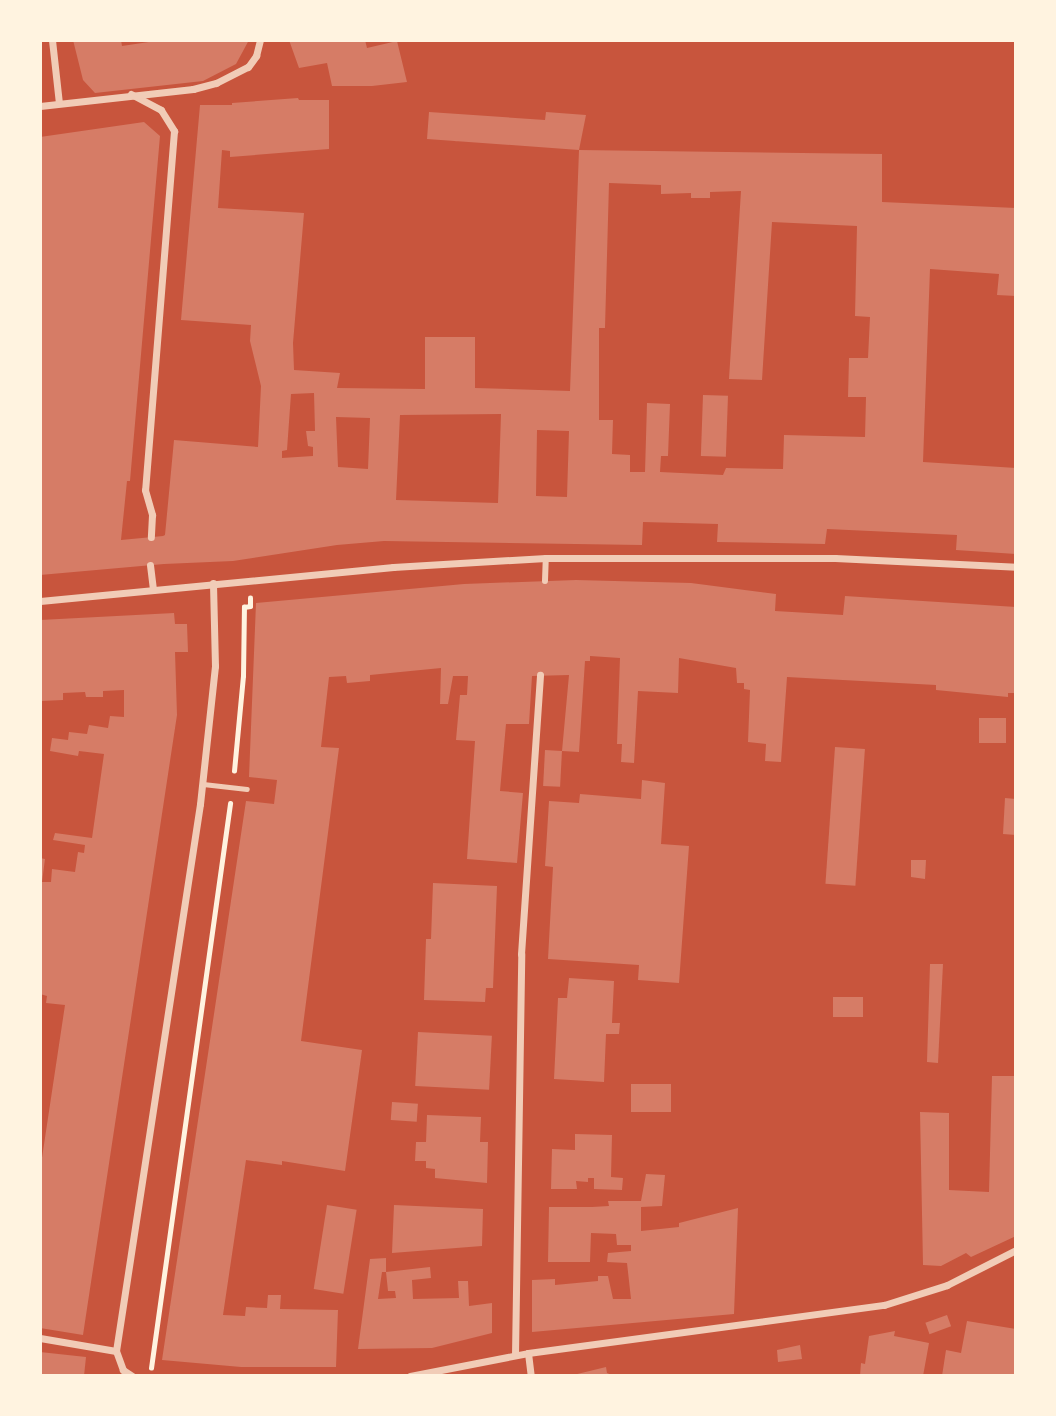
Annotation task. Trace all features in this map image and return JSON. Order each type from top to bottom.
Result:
[{"type":"street","points":[[52,40],[60,103]]},
{"type":"street","points":[[40,106],[193,89],[238,74],[256,56],[260,40]]},
{"type":"street","points":[[131,94],[162,110],[174,131],[145,490],[152,515],[150,537]]},
{"type":"street","points":[[40,601],[393,567],[546,558],[835,558],[1016,567]]},
{"type":"street","points":[[545,581],[546,558]]},
{"type":"street","points":[[150,565],[153,590]]},
{"type":"street","points":[[132,1376],[119,1373],[116,1351],[203,784],[215,666],[213,583]]},
{"type":"street","points":[[515,1356],[521,954],[540,676]]},
{"type":"street","points":[[410,1376],[528,1353],[884,1305],[947,1285],[1016,1250]]},
{"type":"street","points":[[40,1338],[116,1351]]},
{"type":"street","points":[[528,1353],[531,1376]]},
{"type":"lane","points":[[203,784],[247,789]]},
{"type":"path","points":[[154,1363],[232,787],[243,676],[244,607],[250,606]]},
{"type":"building","points":[[73,40],[121,40],[122,46],[162,40],[249,40],[236,64],[203,81],[95,93],[83,80]]},
{"type":"building","points":[[289,40],[365,40],[367,48],[397,41],[407,82],[372,86],[332,86],[327,63],[299,68]]},
{"type":"building","points":[[298,98],[329,100],[329,149],[230,157],[230,151],[222,150],[218,208],[304,213],[293,343],[294,370],[340,373],[337,388],[425,389],[425,337],[475,337],[475,388],[570,391],[579,150],[882,154],[882,202],[1016,208],[1016,296],[997,295],[999,274],[930,269],[923,462],[1016,468],[1016,554],[956,550],[957,535],[827,529],[825,544],[717,542],[718,524],[643,522],[642,545],[384,541],[337,545],[233,561],[40,575],[40,137],[144,122],[160,136],[130,481],[127,481],[121,540],[163,536],[174,440],[258,447],[261,386],[250,341],[251,325],[181,320],[200,105]],"holes":[[[609,183],[661,185],[661,194],[691,193],[691,198],[710,198],[710,192],[741,191],[729,379],[762,380],[772,222],[857,226],[855,316],[870,317],[868,358],[849,358],[848,397],[866,397],[865,437],[784,435],[783,469],[726,468],[723,475],[660,472],[661,456],[668,456],[670,404],[647,403],[645,472],[630,472],[630,455],[612,454],[613,420],[599,420],[599,328],[605,328]],[[314,393],[315,431],[306,431],[308,446],[313,447],[313,456],[282,458],[282,451],[287,450],[291,394]],[[501,414],[498,503],[396,500],[400,415]],[[336,417],[370,418],[368,469],[338,467]],[[537,430],[569,431],[567,497],[536,496]]]},
{"type":"building","points":[[429,112],[545,120],[546,112],[586,115],[579,150],[427,139]]},
{"type":"building","points":[[703,395],[728,396],[726,457],[701,456]]},
{"type":"building","points":[[576,580],[691,583],[776,594],[775,611],[843,615],[845,596],[1016,607],[1016,693],[1008,693],[1008,697],[936,690],[936,685],[787,677],[781,762],[765,761],[766,744],[748,742],[750,690],[744,689],[744,683],[737,683],[736,668],[679,658],[678,693],[638,691],[634,763],[621,762],[622,744],[617,744],[620,658],[590,656],[590,661],[585,661],[579,752],[562,751],[569,675],[532,676],[529,724],[506,724],[500,791],[523,793],[517,863],[467,859],[475,741],[456,740],[460,695],[467,695],[468,676],[453,676],[448,704],[440,704],[441,668],[370,675],[370,681],[347,683],[346,676],[329,677],[321,747],[339,748],[301,1041],[362,1050],[345,1171],[282,1161],[282,1165],[246,1160],[223,1315],[245,1316],[246,1307],[267,1308],[268,1295],[281,1295],[280,1309],[338,1310],[336,1367],[241,1367],[162,1360],[246,801],[274,804],[277,780],[249,777],[256,603],[464,584]]},
{"type":"building","points":[[174,613],[175,624],[187,624],[188,652],[175,652],[177,715],[83,1335],[40,1328],[40,1171],[65,1005],[46,1003],[47,996],[40,994],[40,858],[45,859],[42,882],[51,882],[52,869],[75,872],[78,852],[84,853],[85,845],[53,840],[55,833],[92,838],[104,754],[79,751],[78,756],[50,751],[52,738],[68,740],[69,732],[87,734],[89,725],[108,728],[110,716],[124,717],[124,690],[103,691],[103,697],[86,697],[85,692],[63,693],[63,700],[41,701],[40,620]]},
{"type":"building","points":[[979,718],[1006,718],[1006,743],[979,743]]},
{"type":"building","points":[[835,747],[865,749],[855,886],[825,884]]},
{"type":"building","points":[[545,750],[562,751],[560,787],[543,786]]},
{"type":"building","points":[[642,780],[665,783],[661,844],[689,846],[679,983],[638,980],[639,965],[548,959],[553,867],[545,866],[549,801],[579,803],[580,794],[641,799]]},
{"type":"building","points":[[1005,798],[1016,799],[1016,835],[1003,834]]},
{"type":"building","points":[[911,860],[926,860],[925,879],[911,877]]},
{"type":"building","points":[[433,883],[497,886],[493,988],[486,988],[485,1002],[424,1000],[426,939],[431,939]]},
{"type":"building","points":[[930,964],[943,964],[938,1063],[927,1062]]},
{"type":"building","points":[[569,978],[614,981],[612,1023],[620,1023],[619,1034],[606,1034],[604,1082],[554,1079],[558,998],[567,998]]},
{"type":"building","points":[[833,997],[863,997],[863,1017],[833,1017]]},
{"type":"building","points":[[418,1032],[492,1036],[489,1090],[415,1086]]},
{"type":"building","points":[[992,1076],[1016,1076],[1016,1236],[971,1257],[966,1253],[941,1266],[923,1265],[920,1112],[949,1113],[949,1190],[989,1192]]},
{"type":"building","points":[[631,1084],[671,1084],[671,1112],[631,1112]]},
{"type":"building","points":[[392,1102],[418,1104],[417,1122],[391,1120]]},
{"type":"building","points":[[427,1115],[481,1117],[480,1142],[488,1142],[487,1183],[435,1178],[435,1169],[426,1168],[426,1161],[415,1161],[416,1142],[426,1142]]},
{"type":"building","points":[[575,1134],[612,1135],[611,1177],[623,1178],[622,1190],[594,1189],[594,1178],[588,1178],[588,1182],[576,1181],[577,1189],[551,1189],[552,1149],[575,1150]]},
{"type":"building","points":[[646,1174],[665,1175],[662,1206],[641,1207],[641,1231],[679,1227],[679,1223],[738,1208],[734,1314],[532,1332],[532,1280],[555,1279],[555,1285],[598,1281],[598,1276],[608,1276],[613,1299],[631,1299],[627,1263],[607,1262],[608,1253],[631,1251],[631,1245],[617,1245],[616,1234],[591,1233],[590,1262],[548,1262],[549,1207],[609,1206],[608,1201],[641,1201]]},
{"type":"building","points":[[327,1205],[357,1210],[343,1294],[314,1289]]},
{"type":"building","points":[[394,1205],[483,1209],[482,1246],[392,1253]]},
{"type":"building","points":[[386,1258],[386,1272],[430,1267],[431,1278],[412,1280],[413,1299],[459,1298],[458,1281],[468,1281],[469,1306],[492,1303],[492,1333],[432,1348],[358,1349],[370,1259]],"holes":[[[382,1272],[386,1272],[388,1291],[395,1291],[396,1298],[378,1299]]]},
{"type":"building","points":[[947,1315],[951,1326],[929,1334],[925,1323]]},
{"type":"building","points":[[967,1321],[1016,1329],[1015,1376],[942,1376],[946,1350],[961,1353]]},
{"type":"building","points":[[895,1331],[894,1336],[929,1343],[923,1376],[860,1376],[861,1363],[865,1364],[869,1336]]},
{"type":"building","points":[[800,1345],[802,1359],[778,1362],[777,1350]]},
{"type":"building","points":[[40,1352],[86,1357],[84,1376],[40,1376]]},
{"type":"building","points":[[606,1367],[607,1373],[614,1376],[569,1376]]}]
